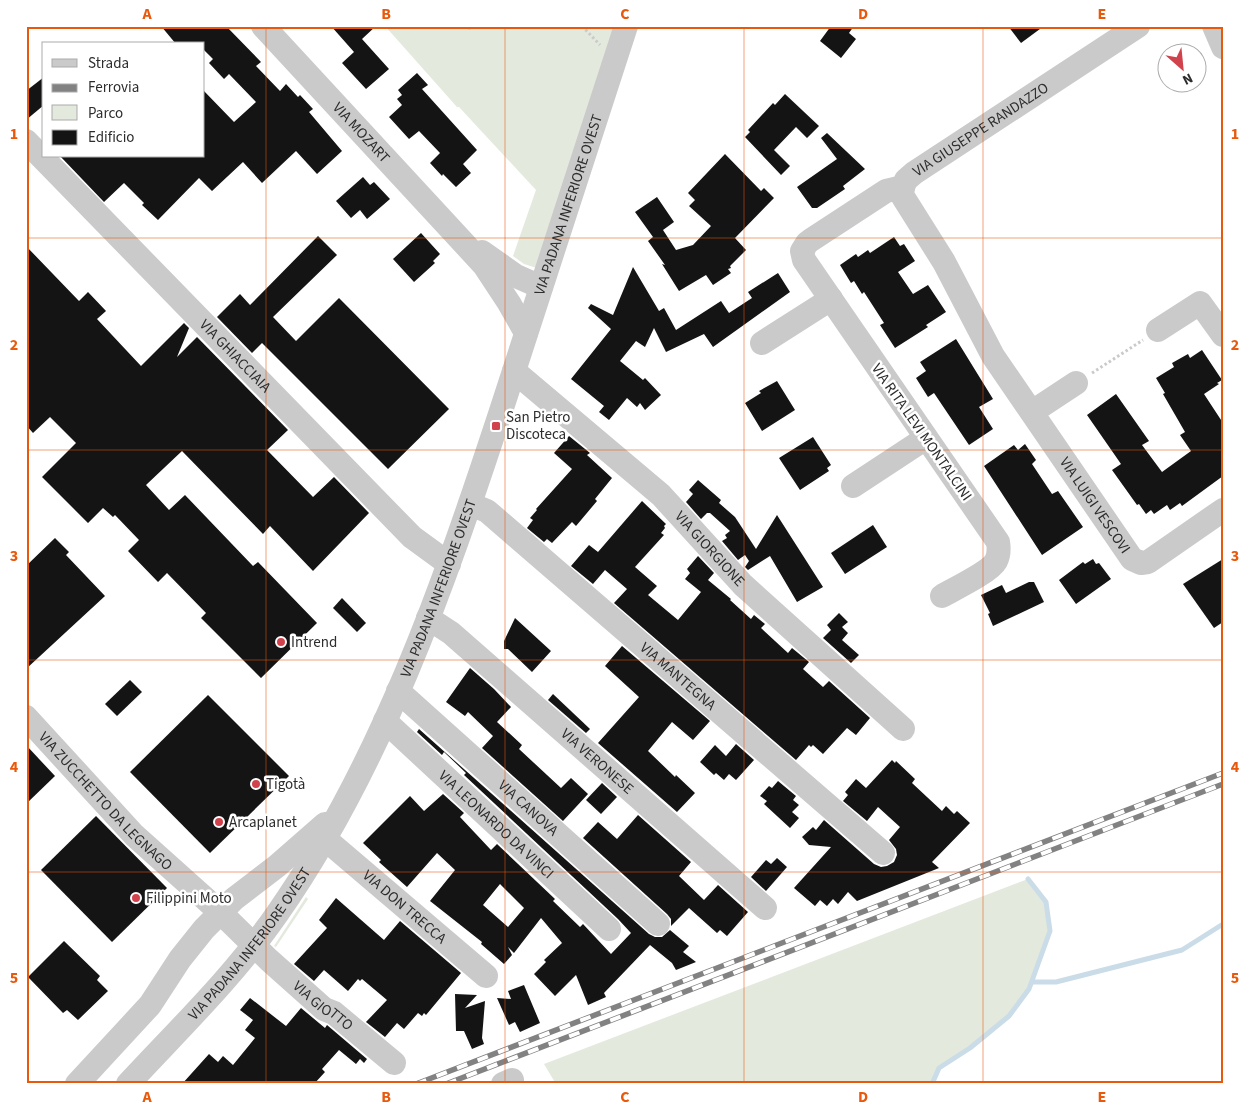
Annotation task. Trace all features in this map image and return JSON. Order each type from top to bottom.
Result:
[{"type":"street","name":"VIA MOZART","points":[[263,26],[460,237],[494,279],[526,333]]},
{"type":"street","name":"VIA PADANA INFERIORE OVEST","points":[[128,1084],[214,992],[280,909],[338,813],[385,721],[428,618],[470,504],[626,26]]},
{"type":"street","name":"VIA GIUSEPPE RANDAZZO","points":[[802,251],[807,243],[886,191],[903,187],[906,180],[914,173],[1138,26]]},
{"type":"street","points":[[1214,26],[1223,47]]},
{"type":"street","name":"VIA GHIACCIAIA","points":[[26,141],[42,157]]},
{"type":"street","name":"VIA GHIACCIAIA","points":[[43,158],[412,537],[449,564]]},
{"type":"street","name":"VIA LUIGI VESCOVI","points":[[903,187],[902,195],[944,262],[992,356],[1136,562],[1148,562],[1223,510]]},
{"type":"street","name":"VIA MOZART","points":[[460,237],[516,276],[541,287]]},
{"type":"street","name":"VIA RITA LEVI MONTALCINI","points":[[802,251],[804,260],[998,542],[999,550],[996,561],[990,568],[942,596]]},
{"type":"street","points":[[762,343],[831,299]]},
{"type":"street","points":[[1158,330],[1200,303],[1223,334]]},
{"type":"street","name":"VIA GIORGIONE","points":[[514,370],[662,495],[743,585],[903,729]]},
{"type":"street","points":[[1032,412],[1076,383]]},
{"type":"street","points":[[853,486],[926,438]]},
{"type":"street","name":"VIA MANTEGNA","points":[[470,504],[490,513],[883,853]]},
{"type":"street","name":"VIA VERONESE","points":[[428,618],[451,633],[765,908]]},
{"type":"street","name":"VIA CANOVA","points":[[398,691],[658,924]]},
{"type":"street","name":"VIA ZUCCHETTO DA LEGNAGO","points":[[26,717],[134,836],[220,912],[253,945]]},
{"type":"street","name":"VIA LEONARDO DA VINCI","points":[[385,721],[609,929]]},
{"type":"street","points":[[77,1084],[150,1005],[180,959],[220,912],[338,813]]},
{"type":"street","name":"VIA DON TRECCA","points":[[324,838],[486,976]]},
{"type":"street","name":"VIA GIOTTO","points":[[253,945],[324,1009],[334,1013],[394,1063]]},
{"type":"path","points":[[453,26],[470,28],[478,26]]},
{"type":"path","points":[[1076,383],[1158,330]]},
{"type":"green space","points":[[385,26],[617,26],[537,268],[524,264],[513,256],[536,190],[457,107]]},
{"type":"green space","points":[[1028,879],[1046,902],[1050,931],[1032,982],[1009,1016],[970,1048],[939,1068],[932,1084],[556,1084],[544,1064]]},
{"type":"green space","points":[[306,897],[308,899],[276,947],[274,946]]},
{"type":"building","points":[[161,26],[226,26],[261,62],[256,66],[280,91],[286,84],[313,109],[309,112],[342,151],[317,174],[296,151],[262,183],[243,162],[212,191],[199,178],[158,220],[142,205],[144,203],[124,183],[104,202],[62,158],[205,158],[205,92],[234,122],[256,102],[229,74],[224,79],[209,63],[213,59],[205,51],[205,42],[174,42]]},
{"type":"building","points":[[331,26],[376,26],[362,39],[389,69],[366,89],[342,63],[354,52]]},
{"type":"building","points":[[831,26],[854,26],[849,33],[856,39],[841,58],[820,41]]},
{"type":"building","points":[[1008,26],[1044,26],[1021,43]]},
{"type":"building","points":[[417,73],[428,85],[422,89],[477,150],[463,164],[471,173],[456,187],[430,163],[440,153],[419,131],[409,139],[389,117],[402,105],[397,99],[402,95],[398,90]]},
{"type":"building","points":[[42,79],[42,107],[26,120],[26,91]]},
{"type":"building","points":[[785,94],[819,126],[807,138],[796,127],[774,150],[790,166],[781,175],[745,137],[750,132],[748,130],[773,103],[775,105]]},
{"type":"building","points":[[827,133],[865,169],[843,186],[845,189],[817,208],[812,208],[797,187],[837,159],[821,138]]},
{"type":"building","points":[[725,154],[761,191],[764,188],[774,198],[735,238],[746,250],[728,269],[731,273],[713,285],[706,275],[679,291],[662,264],[665,265],[648,241],[653,237],[635,212],[657,197],[674,222],[663,230],[676,250],[693,245],[711,226],[689,206],[695,200],[688,193]]},
{"type":"building","points":[[363,177],[370,185],[374,182],[390,199],[367,219],[360,210],[351,218],[336,201]]},
{"type":"building","points":[[421,233],[440,254],[433,261],[435,263],[414,282],[393,259]]},
{"type":"building","points":[[318,236],[337,255],[273,317],[296,341],[339,298],[449,409],[388,469],[262,343],[252,353],[217,317],[240,294],[250,305]]},
{"type":"building","points":[[894,237],[900,246],[904,244],[915,261],[898,272],[913,294],[928,285],[946,312],[926,325],[928,327],[895,348],[880,325],[884,323],[864,292],[862,294],[854,281],[851,283],[840,265],[856,254],[858,257],[868,250],[870,253]]},
{"type":"building","points":[[26,246],[79,301],[88,292],[106,311],[97,319],[141,366],[184,323],[189,328],[177,357],[197,337],[288,430],[267,450],[313,497],[334,477],[369,513],[313,571],[270,526],[263,534],[182,451],[146,485],[169,510],[185,495],[253,566],[258,562],[317,623],[261,678],[201,618],[206,613],[167,573],[158,582],[128,551],[139,540],[115,515],[113,517],[103,508],[88,523],[42,477],[76,443],[50,417],[33,433],[26,425]]},
{"type":"building","points":[[633,267],[659,311],[664,308],[676,330],[721,301],[729,313],[752,298],[748,292],[778,273],[790,292],[713,347],[704,334],[666,352],[654,328],[645,347],[636,341],[620,361],[643,380],[645,378],[661,395],[645,410],[640,403],[637,407],[627,398],[609,420],[599,412],[604,406],[571,379],[611,329],[588,308],[591,304],[613,315]]},
{"type":"building","points":[[956,339],[993,399],[979,407],[993,429],[969,445],[934,393],[928,397],[916,378],[926,371],[920,362]]},
{"type":"building","points":[[1202,350],[1222,380],[1204,394],[1223,423],[1223,476],[1182,506],[1180,503],[1170,510],[1167,505],[1154,514],[1151,510],[1146,514],[1139,504],[1137,505],[1112,470],[1121,464],[1087,415],[1116,394],[1149,441],[1142,445],[1162,472],[1191,451],[1180,435],[1185,432],[1156,378],[1174,367],[1172,363],[1188,354],[1190,358]]},
{"type":"building","points":[[777,381],[795,410],[762,431],[745,403],[761,393],[759,391]]},
{"type":"building","points":[[569,436],[590,453],[587,455],[612,478],[595,499],[597,501],[576,526],[572,522],[552,543],[547,539],[544,542],[527,528],[533,520],[530,518],[536,509],[572,469],[554,453]]},
{"type":"building","points":[[813,437],[831,465],[827,468],[829,471],[800,490],[779,458]]},
{"type":"building","points":[[1025,444],[1036,460],[1032,464],[1052,494],[1058,491],[1083,527],[1042,555],[984,466],[1014,445],[1018,450]]},
{"type":"building","points":[[698,480],[721,500],[719,503],[735,517],[756,549],[777,515],[823,587],[797,602],[770,556],[748,570],[745,567],[749,561],[745,555],[738,560],[722,541],[727,538],[725,535],[730,531],[710,513],[707,513],[701,519],[686,502],[693,494],[689,490]]},
{"type":"building","points":[[642,501],[666,524],[661,533],[664,535],[635,567],[657,586],[648,595],[678,620],[701,592],[685,579],[690,573],[687,569],[698,556],[714,573],[708,580],[751,619],[754,615],[765,624],[761,628],[788,653],[792,648],[809,662],[803,669],[823,687],[829,681],[870,718],[856,735],[847,728],[823,754],[813,745],[811,747],[809,745],[796,760],[614,603],[627,589],[605,570],[593,584],[571,566],[589,545],[598,552]]},
{"type":"building","points":[[873,525],[887,547],[845,574],[831,553]]},
{"type":"building","points":[[55,538],[69,552],[66,555],[105,596],[26,669],[26,566]]},
{"type":"building","points":[[1093,559],[1096,564],[1099,563],[1111,579],[1076,604],[1059,580],[1083,562],[1085,564]]},
{"type":"building","points":[[1223,559],[1223,622],[1214,628],[1183,584]]},
{"type":"building","points":[[1029,582],[1034,582],[1044,602],[993,626],[988,614],[990,613],[981,595],[1002,585],[1006,593]]},
{"type":"building","points":[[342,598],[366,623],[357,632],[333,608]]},
{"type":"building","points":[[839,613],[848,622],[842,627],[848,633],[842,640],[859,655],[851,663],[823,638],[831,630],[827,625]]},
{"type":"building","points":[[515,618],[551,651],[532,672],[508,649],[504,649],[504,641]]},
{"type":"building","points":[[622,646],[710,721],[693,740],[672,722],[648,751],[695,793],[677,812],[598,743],[639,697],[605,666]]},
{"type":"building","points":[[470,668],[511,707],[497,722],[522,745],[519,749],[561,788],[571,778],[588,794],[563,821],[482,748],[493,736],[468,712],[465,716],[446,702]]},
{"type":"building","points":[[130,680],[142,692],[117,716],[105,704]]},
{"type":"building","points":[[553,694],[590,729],[586,733],[548,700]]},
{"type":"building","points":[[208,695],[289,776],[210,853],[130,772]]},
{"type":"building","points":[[419,729],[649,934],[655,937],[662,937],[670,930],[689,946],[683,952],[696,962],[676,970],[672,963],[650,945],[604,993],[606,997],[588,1005],[576,975],[555,996],[534,974],[546,962],[544,960],[562,943],[541,918],[514,953],[508,947],[512,955],[504,964],[481,944],[482,942],[430,901],[455,870],[437,853],[407,887],[379,862],[381,860],[363,843],[410,796],[424,811],[443,794],[464,813],[460,817],[491,850],[497,844],[555,899],[553,901],[580,927],[583,924],[611,954],[631,933],[464,775],[466,773],[444,752],[442,755],[417,732]],"holes":[[[500,884],[524,908],[508,927],[483,905]]]},
{"type":"building","points":[[736,744],[754,760],[736,780],[729,774],[724,780],[716,773],[714,775],[700,762],[715,745],[726,756]]},
{"type":"building","points":[[26,745],[55,776],[26,804]]},
{"type":"building","points":[[892,760],[895,763],[896,761],[915,779],[912,783],[942,811],[946,806],[954,814],[957,811],[970,823],[932,862],[939,868],[857,901],[848,892],[838,904],[833,899],[827,906],[820,900],[815,906],[794,888],[831,847],[809,845],[802,837],[813,827],[816,830],[824,820],[874,864],[881,867],[894,862],[897,855],[896,849],[889,840],[900,827],[878,807],[867,821],[843,801],[848,795],[845,792],[856,779],[866,788]]},
{"type":"building","points":[[778,781],[796,796],[793,800],[799,805],[792,812],[799,818],[790,828],[764,804],[767,801],[760,796],[769,786],[772,788]]},
{"type":"building","points":[[602,783],[617,797],[601,814],[586,800]]},
{"type":"building","points":[[638,815],[691,862],[679,876],[704,900],[718,885],[748,912],[727,936],[720,930],[717,933],[689,908],[671,926],[671,919],[667,914],[583,838],[598,822],[617,839]]},
{"type":"building","points":[[96,816],[167,888],[112,942],[41,870]]},
{"type":"building","points":[[777,858],[787,867],[766,891],[751,877],[766,860],[771,864]]},
{"type":"building","points":[[336,898],[384,940],[400,921],[461,973],[426,1015],[424,1013],[422,1016],[418,1013],[404,1029],[397,1023],[385,1037],[366,1022],[387,1000],[362,979],[360,981],[358,979],[348,991],[324,970],[314,981],[294,964],[327,928],[319,920]]},
{"type":"building","points":[[64,941],[100,976],[97,980],[108,991],[78,1020],[67,1010],[63,1013],[28,977]]},
{"type":"building","points":[[524,985],[540,1023],[520,1032],[515,1022],[509,1025],[497,998],[511,999],[508,991]]},
{"type":"building","points":[[455,994],[477,995],[465,1008],[485,1001],[482,1038],[484,1044],[472,1049],[464,1031],[456,1031]]},
{"type":"building","points":[[250,998],[286,1026],[301,1008],[325,1028],[327,1025],[367,1059],[364,1063],[360,1059],[356,1064],[339,1050],[322,1069],[325,1072],[314,1084],[182,1084],[209,1054],[218,1062],[223,1056],[233,1065],[255,1038],[245,1030],[253,1020],[240,1010]]},
{"type":"waterway","points":[[932,1084],[939,1068],[970,1048],[1009,1016],[1029,989],[1050,931],[1046,902],[1028,879]]},
{"type":"waterway","points":[[1032,982],[1056,982],[1182,950],[1223,924]]},
{"type":"railway","points":[[416,1084],[1223,773]]},
{"type":"railway","points":[[446,1084],[1223,784]]},
{"type":"place","name":"San Pietro Discoteca","points":[[496,426]]},
{"type":"place","name":"Intrend","points":[[281,642]]},
{"type":"place","name":"Tigotà","points":[[256,784]]},
{"type":"place","name":"Arcaplanet","points":[[219,822]]},
{"type":"place","name":"Filippini Moto","points":[[136,898]]}]
